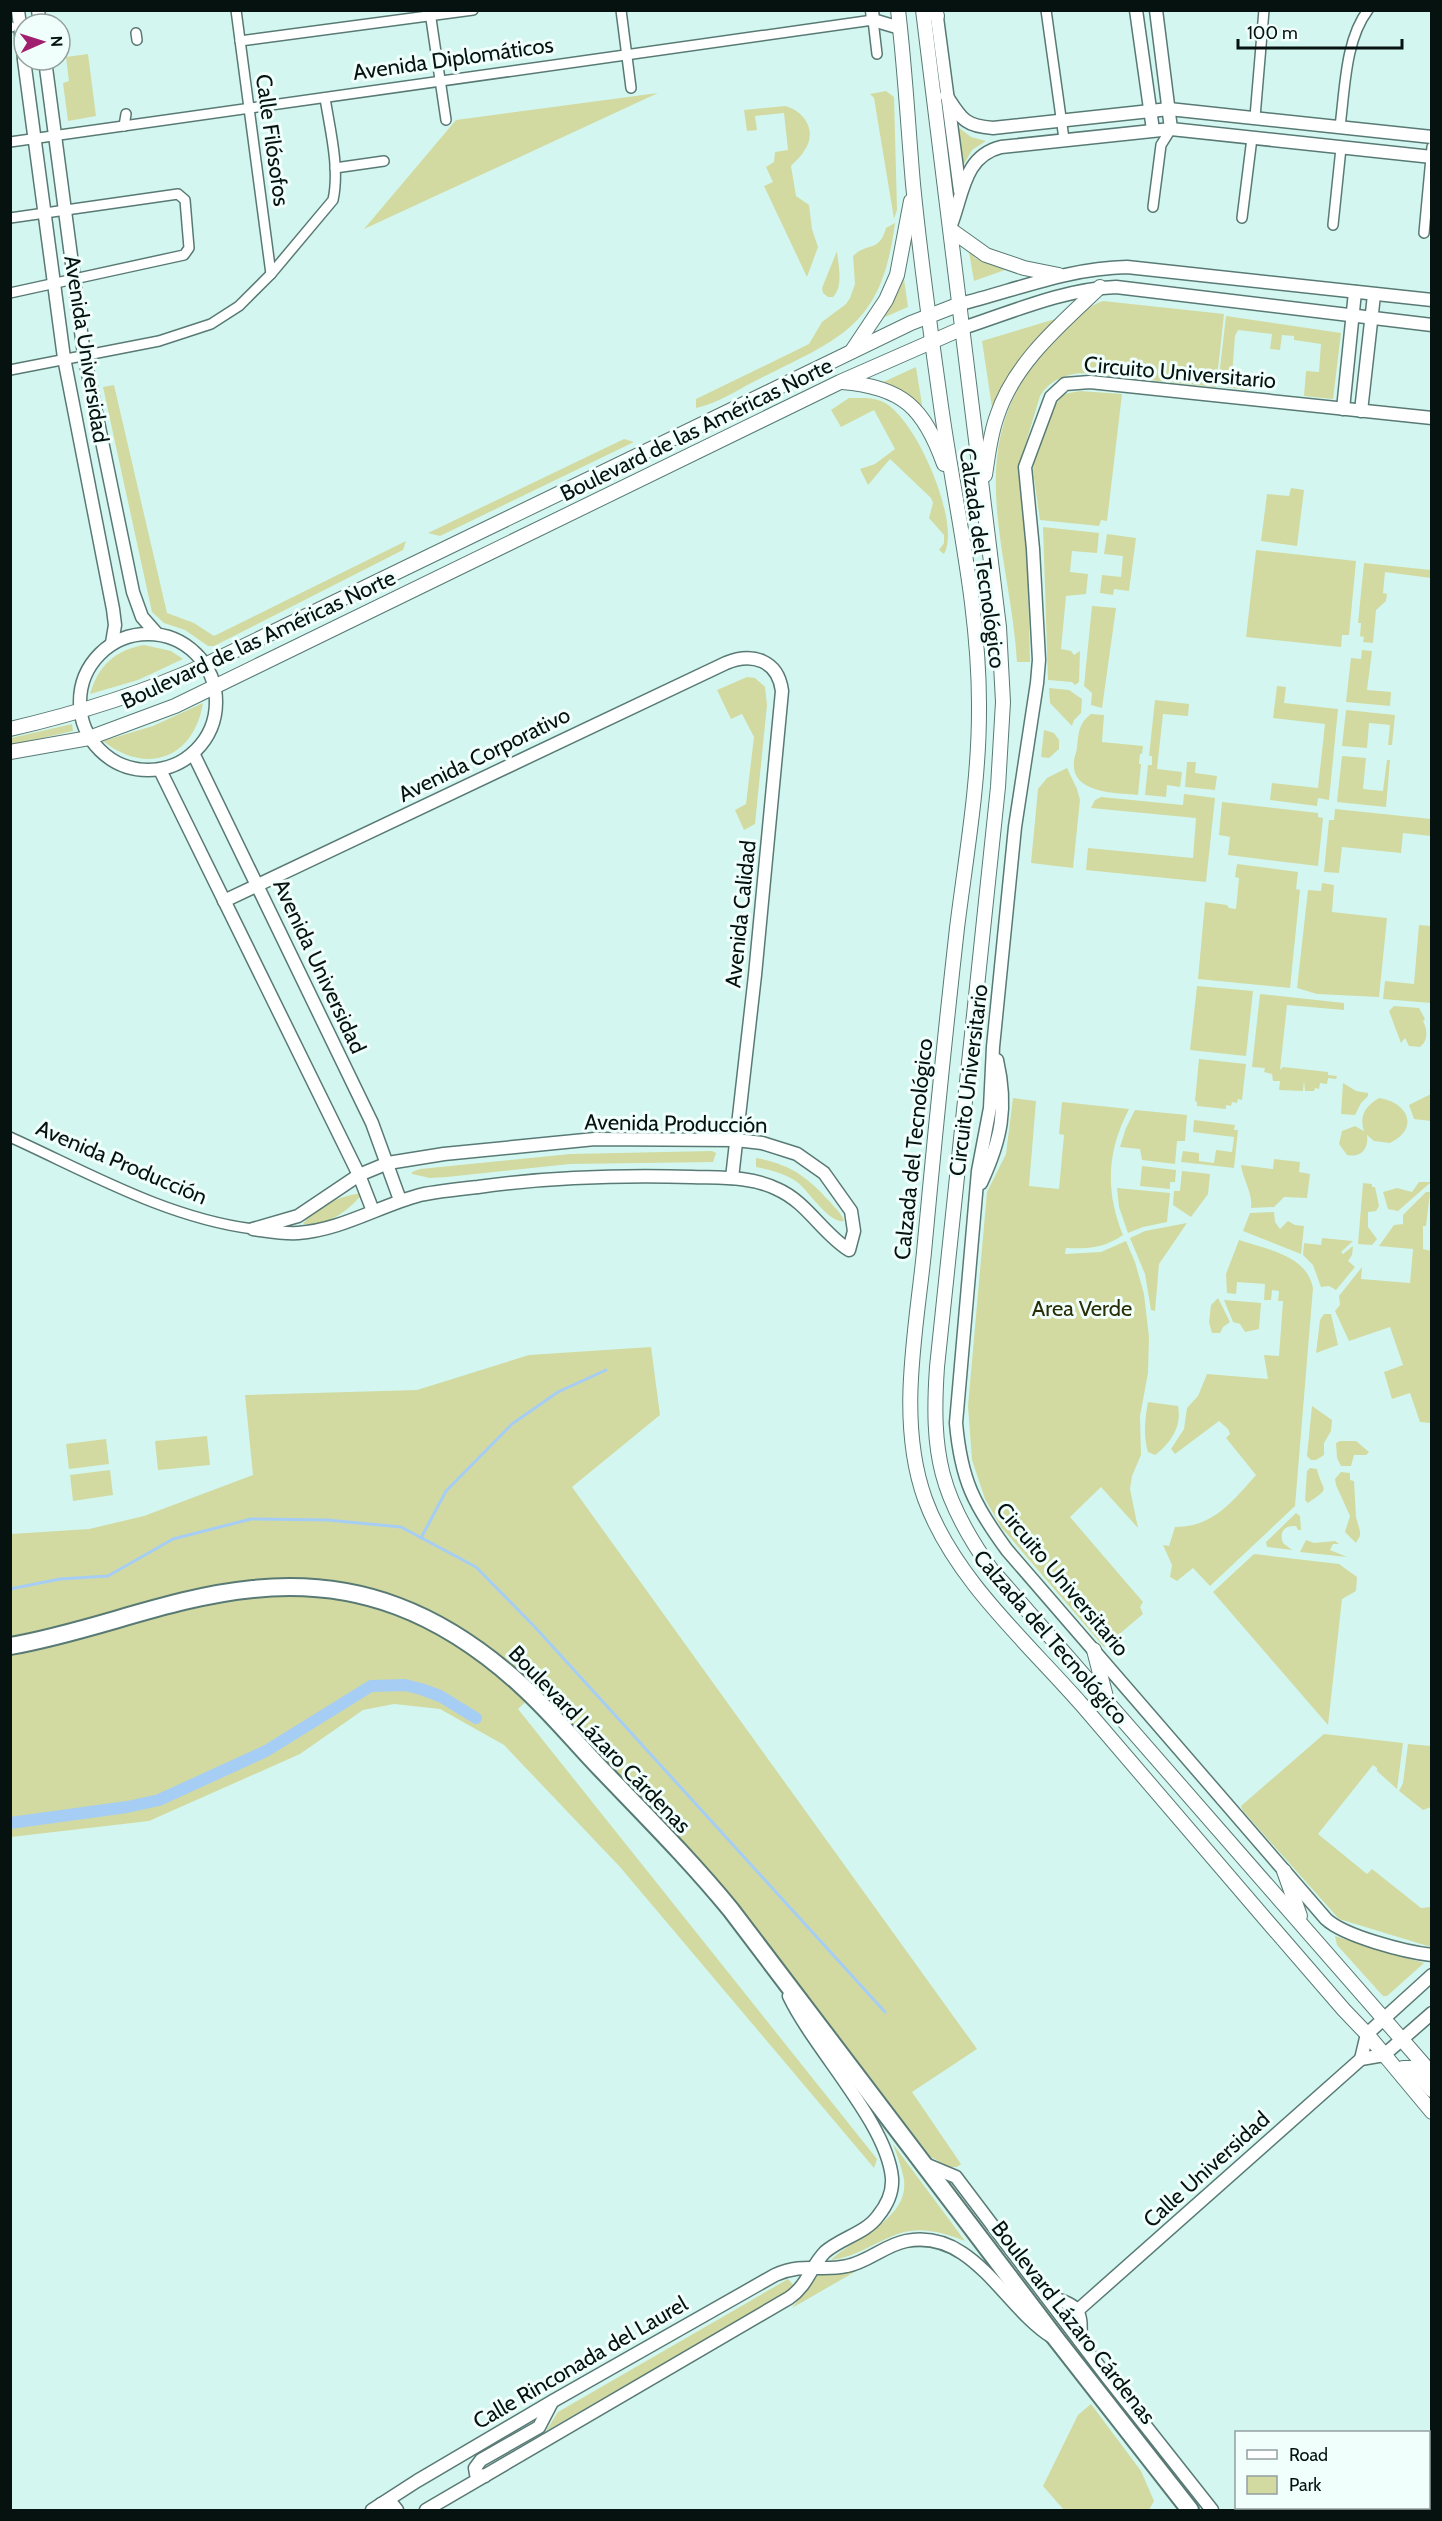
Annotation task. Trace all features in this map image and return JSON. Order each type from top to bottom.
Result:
[{"type":"highway","name":"Boulevard Lázaro Cárdenas","points":[[10,1646],[41,1641],[186,1600],[254,1588],[289,1586],[332,1589],[372,1598],[409,1610],[451,1630],[488,1656],[523,1686],[702,1875],[1190,2511]]},
{"type":"main road","name":"Calzada del Tecnológico","points":[[898,10],[913,184],[952,486],[975,624],[979,692],[979,733],[938,1102],[914,1348],[910,1415],[916,1469],[934,1521],[946,1544],[973,1584],[1367,2034],[1431,2112]]},
{"type":"main road","name":"Calzada del Tecnológico","points":[[924,10],[999,627],[1003,693],[1002,742],[937,1367],[935,1440],[947,1493],[971,1540],[991,1569],[1431,2074]]},
{"type":"main road","points":[[850,352],[886,300],[897,275],[913,184]]},
{"type":"main road","points":[[951,227],[986,255],[1024,268],[1059,275]]},
{"type":"main road","points":[[982,495],[995,425],[1006,396],[1031,357],[1050,334],[1100,287]]},
{"type":"main road","name":"Boulevard de las Américas Norte","points":[[10,729],[80,713],[125,698],[205,665],[850,352],[929,315],[960,304]]},
{"type":"main road","name":"Boulevard de las Américas Norte","points":[[10,752],[89,738],[175,706],[840,382],[963,328]]},
{"type":"main road","points":[[840,382],[869,385],[887,390],[905,400],[930,432],[952,486]]},
{"type":"main road","points":[[375,581],[385,603]]},
{"type":"main road","points":[[1094,1650],[1107,1702]]},
{"type":"main road","points":[[1230,1878],[1249,1863]]},
{"type":"main road","points":[[1284,1871],[1302,1924]]},
{"type":"main road","points":[[1322,1985],[1332,1986],[1364,2016],[1379,2014]]},
{"type":"main road","points":[[1402,2078],[1403,2068],[1412,2068],[1431,2090]]},
{"type":"street","name":"Calle Filósofos","points":[[236,10],[271,274]]},
{"type":"street","points":[[240,41],[430,13],[473,10]]},
{"type":"street","points":[[621,10],[632,88]]},
{"type":"street","points":[[1046,10],[1064,139]]},
{"type":"street","points":[[1136,10],[1153,130],[1161,145]]},
{"type":"street","points":[[1154,207],[1161,145],[1172,129],[1156,10]]},
{"type":"street","points":[[1255,117],[1264,10]]},
{"type":"street","points":[[1340,126],[1353,36],[1368,10]]},
{"type":"street","points":[[936,12],[961,199]]},
{"type":"street","points":[[430,13],[446,120]]},
{"type":"street","points":[[872,16],[877,54]]},
{"type":"street","name":"Avenida Diplomáticos","points":[[10,142],[627,55],[872,16],[900,28]]},
{"type":"street","name":"Avenida Universidad","points":[[26,72],[63,358],[110,585],[115,625],[112,643]]},
{"type":"street","name":"Avenida Universidad","points":[[46,72],[84,354],[133,592],[142,617],[156,634]]},
{"type":"street","points":[[946,95],[963,119],[978,127],[993,128],[1151,110],[1169,110],[1255,117],[1431,137]]},
{"type":"street","points":[[10,370],[159,341],[194,331],[239,306],[271,274],[333,200],[335,168],[325,98]]},
{"type":"street","points":[[171,107],[176,119]]},
{"type":"street","points":[[124,126],[126,114]]},
{"type":"street","points":[[951,227],[966,180],[974,163],[982,154],[1001,147],[1172,129],[1341,148],[1431,154],[1424,233]]},
{"type":"street","points":[[1242,218],[1252,138]]},
{"type":"street","points":[[1333,225],[1341,148]]},
{"type":"street","points":[[335,168],[384,161]]},
{"type":"street","points":[[10,219],[178,194],[186,200],[189,248],[184,255],[10,293]]},
{"type":"street","name":"Boulevard de las Américas Norte","points":[[960,304],[1059,275],[1092,268],[1127,267],[1431,300]]},
{"type":"street","name":"Boulevard de las Américas Norte","points":[[963,328],[1066,295],[1100,287],[1116,287],[1431,325]]},
{"type":"street","points":[[1343,409],[1355,292]]},
{"type":"street","points":[[1361,411],[1374,295]]},
{"type":"street","name":"Circuito Universitario","points":[[1431,418],[1117,384],[1077,382],[1065,384],[1051,397],[1025,467],[1033,549],[1039,660],[1015,827],[993,1047],[990,1108],[976,1192],[956,1423],[961,1462],[974,1501],[1007,1550],[1284,1871],[1334,1926],[1348,1933],[1431,1955]]},
{"type":"street","points":[[156,634],[184,644],[205,665],[214,687],[215,711],[213,723],[202,744],[193,753],[172,766],[160,770],[143,771],[127,768],[112,761],[99,751],[89,738],[80,713],[79,697],[86,673],[99,653],[112,643],[133,635],[156,634]]},
{"type":"street","name":"Avenida Corporativo","points":[[224,901],[726,663],[746,657],[764,661]]},
{"type":"street","name":"Avenida Calidad","points":[[732,1179],[755,975],[782,691],[777,673],[764,661]]},
{"type":"street","name":"Avenida Universidad","points":[[193,753],[259,885],[372,1123],[400,1200]]},
{"type":"street","points":[[160,770],[359,1175],[373,1211]]},
{"type":"street","name":"Avenida Producción","points":[[10,1137],[172,1210],[206,1221],[253,1229],[299,1233],[331,1226],[400,1200],[437,1192],[546,1180],[656,1176],[732,1179],[765,1184],[789,1195],[834,1240],[849,1250],[854,1231],[851,1211],[844,1197],[824,1173],[797,1154],[780,1147],[736,1140],[595,1139],[428,1156],[388,1163],[359,1175],[298,1216],[253,1229]]},
{"type":"street","points":[[426,2511],[789,2298],[803,2287],[823,2254],[876,2219],[888,2201],[892,2179],[884,2149],[871,2123],[799,2016],[777,1970]]},
{"type":"street","points":[[1431,1975],[1379,2014],[1367,2034],[1362,2059],[1384,2055],[1431,2013]]},
{"type":"street","name":"Calle Universidad","points":[[1078,2310],[1362,2059]]},
{"type":"street","name":"Boulevard Lázaro Cárdenas","points":[[921,2162],[956,2177],[1212,2511]]},
{"type":"street","name":"Calle Rinconada del Laurel","points":[[376,2507],[553,2401],[775,2275],[795,2268],[847,2266],[907,2241],[943,2244],[968,2256],[1024,2316],[1037,2328],[1057,2340]]},
{"type":"street","points":[[1046,2295],[1070,2303],[1078,2310],[1082,2324],[1080,2341]]},
{"type":"street","points":[[485,2476],[476,2474],[475,2468],[481,2460],[539,2427],[553,2401]]},
{"type":"street","points":[[376,2507],[393,2505],[397,2511]]},
{"type":"green space","points":[[88,54],[96,116],[68,121],[63,83],[69,81],[68,72],[72,72],[72,56]]},
{"type":"green space","points":[[886,91],[894,97],[897,210],[894,219],[874,98],[870,94]]},
{"type":"green space","points":[[658,93],[364,229],[456,120]]},
{"type":"green space","points":[[785,106],[803,117],[810,137],[801,155],[791,166],[796,196],[809,205],[812,229],[818,247],[807,277],[764,186],[773,182],[766,167],[774,162],[775,152],[788,150],[784,113],[755,116],[757,130],[747,131],[744,110]]},
{"type":"green space","points":[[954,124],[971,137],[986,141],[972,150],[961,169]]},
{"type":"green space","points":[[895,223],[889,257],[881,283],[869,305],[855,322],[838,337],[817,350],[722,399],[696,408],[696,399],[809,344],[822,322],[846,304],[850,298],[855,284],[853,256],[880,241],[886,228]]},
{"type":"green space","points":[[968,246],[975,258],[1005,270],[974,281]]},
{"type":"green space","points":[[837,251],[840,275],[838,287],[833,297],[828,297],[823,293],[822,288]]},
{"type":"green space","points":[[903,272],[908,307],[878,320]]},
{"type":"green space","points":[[1103,301],[1224,314],[1216,387],[1079,373],[1056,380],[1040,396],[1018,469],[1027,550],[1030,662],[1017,662],[996,497],[997,457],[1005,419],[1022,381],[1051,344],[1082,313]]},
{"type":"green space","points":[[1226,316],[1341,333],[1333,399],[1304,396],[1306,371],[1319,372],[1321,344],[1294,340],[1294,336],[1282,335],[1280,350],[1270,349],[1272,334],[1238,330],[1235,336],[1232,375],[1249,377],[1247,390],[1218,386]]},
{"type":"green space","points":[[1062,317],[993,414],[982,341]]},
{"type":"green space","points":[[916,367],[923,411],[881,383]]},
{"type":"green space","points":[[114,385],[167,613],[194,623],[214,636],[406,541],[403,550],[214,646],[208,646],[185,630],[164,623],[152,612],[103,387]]},
{"type":"green space","points":[[1080,391],[1122,394],[1107,521],[1101,520],[1099,526],[1040,520],[1033,471],[1034,459],[1054,406],[1064,394]]},
{"type":"green space","points":[[849,398],[869,398],[881,401],[894,410],[908,426],[921,447],[932,471],[947,519],[948,539],[944,554],[939,550],[944,543],[944,535],[929,518],[933,503],[931,498],[890,459],[868,485],[860,469],[875,464],[895,449],[874,410],[841,427],[831,410]]},
{"type":"green space","points":[[624,439],[634,442],[440,536],[428,533]]},
{"type":"green space","points":[[1291,488],[1304,490],[1297,546],[1261,541],[1267,494],[1289,496]]},
{"type":"green space","points":[[1043,527],[1099,533],[1097,553],[1072,551],[1070,572],[1088,574],[1086,594],[1066,596],[1061,649],[1071,651],[1074,655],[1080,651],[1079,682],[1075,685],[1072,682],[1048,680]]},
{"type":"green space","points":[[1107,534],[1136,538],[1129,591],[1114,589],[1113,595],[1100,593],[1102,575],[1121,577],[1123,556],[1104,554]]},
{"type":"green space","points":[[1256,550],[1356,561],[1349,635],[1342,635],[1341,647],[1246,637]]},
{"type":"green space","points":[[1364,563],[1431,570],[1431,578],[1385,572],[1383,593],[1387,594],[1386,601],[1376,610],[1373,643],[1363,642],[1364,637],[1360,636],[1361,623],[1358,623]]},
{"type":"green space","points":[[1092,606],[1116,608],[1102,708],[1091,705],[1092,693],[1084,686]]},
{"type":"green space","points":[[144,645],[171,651],[183,659],[138,680],[90,694],[98,675],[109,661],[124,651]]},
{"type":"green space","points":[[1362,650],[1372,651],[1367,690],[1391,692],[1390,706],[1346,702],[1351,658],[1361,659]]},
{"type":"green space","points":[[747,677],[755,678],[765,687],[767,705],[755,824],[744,830],[735,810],[746,804],[754,737],[742,714],[731,719],[717,690]]},
{"type":"green space","points":[[1277,686],[1286,687],[1284,703],[1338,709],[1329,800],[1318,798],[1317,806],[1270,800],[1272,783],[1318,788],[1325,724],[1273,718]]},
{"type":"green space","points":[[1049,688],[1069,690],[1082,699],[1081,713],[1072,726],[1050,703]]},
{"type":"green space","points":[[1155,700],[1189,704],[1188,716],[1163,714],[1157,769],[1182,772],[1180,787],[1167,785],[1166,797],[1145,795],[1148,765],[1152,765],[1152,756],[1149,756]]},
{"type":"green space","points":[[203,703],[198,722],[190,737],[166,756],[152,759],[136,758],[120,752],[103,741],[153,726]]},
{"type":"green space","points":[[1346,710],[1395,715],[1392,745],[1388,745],[1390,725],[1369,723],[1367,748],[1342,746]]},
{"type":"green space","points":[[1091,714],[1104,715],[1102,742],[1143,746],[1142,754],[1140,754],[1138,795],[1097,790],[1079,780],[1075,772],[1074,759],[1080,729]]},
{"type":"green space","points":[[72,724],[73,731],[11,745],[11,738]]},
{"type":"green space","points":[[1044,730],[1054,733],[1059,740],[1059,749],[1049,758],[1041,757]]},
{"type":"green space","points":[[1342,756],[1366,758],[1363,789],[1383,791],[1387,760],[1390,760],[1386,807],[1337,802]]},
{"type":"green space","points":[[1187,762],[1196,762],[1195,773],[1217,776],[1215,790],[1185,787]]},
{"type":"green space","points":[[1067,768],[1080,800],[1073,868],[1031,863],[1038,789],[1047,778]]},
{"type":"green space","points":[[1184,794],[1215,798],[1206,882],[1086,870],[1088,848],[1193,858],[1196,818],[1091,808],[1095,800],[1101,797],[1183,805]]},
{"type":"green space","points":[[1222,802],[1318,813],[1318,817],[1323,818],[1318,866],[1228,855],[1230,837],[1219,835]]},
{"type":"green space","points":[[1335,809],[1431,819],[1431,836],[1403,833],[1401,853],[1342,847],[1339,873],[1324,872],[1329,820],[1334,820]]},
{"type":"green space","points":[[1237,864],[1298,872],[1296,889],[1300,890],[1290,988],[1198,979],[1205,902],[1227,905],[1229,908],[1236,909],[1239,878],[1235,877]]},
{"type":"green space","points":[[1322,883],[1334,885],[1332,912],[1387,918],[1379,997],[1317,994],[1297,988],[1308,890],[1321,891]]},
{"type":"green space","points":[[1419,925],[1431,926],[1431,1003],[1383,999],[1385,981],[1414,984]]},
{"type":"green space","points":[[1197,986],[1253,991],[1246,1056],[1190,1050]]},
{"type":"green space","points":[[1260,994],[1344,1003],[1344,1010],[1287,1005],[1280,1070],[1283,1067],[1328,1072],[1328,1075],[1337,1076],[1336,1079],[1328,1078],[1327,1084],[1320,1083],[1319,1089],[1315,1088],[1314,1091],[1305,1091],[1304,1081],[1303,1091],[1279,1090],[1280,1081],[1273,1081],[1272,1074],[1264,1072],[1265,1068],[1252,1067]]},
{"type":"green space","points":[[1394,1006],[1419,1008],[1425,1019],[1423,1021],[1426,1034],[1425,1041],[1420,1047],[1409,1046],[1405,1038],[1401,1043],[1389,1011]]},
{"type":"green space","points":[[1199,1059],[1246,1064],[1242,1100],[1238,1099],[1237,1103],[1232,1102],[1231,1106],[1226,1105],[1226,1109],[1197,1106],[1195,1101]]},
{"type":"green space","points":[[1343,1083],[1356,1091],[1368,1093],[1355,1115],[1341,1114]]},
{"type":"green space","points":[[1431,1094],[1431,1121],[1414,1119],[1409,1105]]},
{"type":"green space","name":"Area Verde","points":[[1013,1098],[1036,1101],[1029,1186],[1059,1189],[1064,1135],[1059,1134],[1062,1102],[1129,1109],[1116,1140],[1111,1171],[1113,1203],[1123,1235],[1096,1247],[1066,1248],[1065,1254],[1101,1252],[1126,1241],[1144,1294],[1149,1337],[1148,1373],[1140,1416],[1141,1455],[1132,1476],[1130,1489],[1138,1528],[1101,1487],[1070,1517],[1143,1602],[1140,1607],[1143,1614],[1104,1647],[1001,1527],[985,1499],[972,1460],[968,1406],[987,1192],[1006,1154]]},
{"type":"green space","points":[[1379,1098],[1389,1100],[1403,1110],[1408,1123],[1405,1130],[1400,1137],[1390,1143],[1374,1141],[1367,1135],[1367,1144],[1360,1154],[1347,1155],[1339,1144],[1342,1131],[1355,1126],[1364,1131],[1363,1116],[1370,1104]]},
{"type":"green space","points":[[1135,1110],[1187,1115],[1185,1141],[1177,1141],[1175,1164],[1142,1160],[1140,1149],[1120,1147]]},
{"type":"green space","points":[[1194,1120],[1235,1125],[1234,1130],[1238,1130],[1234,1168],[1181,1162],[1183,1151],[1199,1153],[1199,1161],[1214,1163],[1216,1150],[1232,1152],[1234,1137],[1193,1132]]},
{"type":"green space","points":[[712,1151],[716,1153],[713,1162],[570,1164],[430,1178],[412,1174],[420,1169],[570,1154]]},
{"type":"green space","points":[[756,1158],[779,1164],[798,1173],[831,1203],[844,1221],[838,1221],[832,1217],[797,1182],[777,1172],[756,1167]]},
{"type":"green space","points":[[1274,1159],[1300,1162],[1299,1172],[1310,1174],[1307,1198],[1284,1197],[1274,1207],[1251,1208],[1251,1197],[1241,1165],[1273,1169]]},
{"type":"green space","points":[[1142,1166],[1176,1170],[1175,1182],[1170,1182],[1170,1189],[1140,1186]]},
{"type":"green space","points":[[1182,1171],[1210,1174],[1208,1194],[1191,1217],[1173,1205],[1174,1191],[1180,1191]]},
{"type":"green space","points":[[1419,1182],[1431,1182],[1398,1211],[1388,1209],[1383,1192],[1397,1188],[1412,1192]]},
{"type":"green space","points":[[1363,1183],[1372,1184],[1372,1187],[1375,1187],[1379,1206],[1376,1211],[1368,1212],[1368,1227],[1377,1239],[1372,1245],[1358,1244]]},
{"type":"green space","points":[[1117,1188],[1170,1193],[1167,1222],[1128,1233],[1119,1207]]},
{"type":"green space","points":[[1426,1192],[1430,1192],[1426,1226],[1423,1226],[1423,1249],[1431,1251],[1431,1423],[1420,1422],[1410,1393],[1392,1399],[1384,1372],[1403,1365],[1390,1327],[1349,1341],[1335,1311],[1340,1305],[1339,1296],[1362,1267],[1361,1279],[1410,1283],[1413,1249],[1379,1246],[1394,1225],[1403,1224],[1403,1215]]},
{"type":"green space","points":[[363,1193],[344,1212],[320,1223],[303,1224],[314,1212],[330,1202]]},
{"type":"green space","points":[[1274,1212],[1275,1222],[1280,1229],[1288,1221],[1304,1226],[1301,1254],[1243,1231],[1250,1213]]},
{"type":"green space","points":[[1187,1223],[1159,1264],[1155,1311],[1151,1310],[1145,1274],[1130,1238],[1145,1231]]},
{"type":"green space","points":[[1322,1238],[1353,1241],[1341,1252],[1343,1254],[1353,1246],[1352,1255],[1348,1261],[1355,1267],[1336,1290],[1329,1286],[1321,1287],[1313,1265],[1303,1255],[1304,1243],[1321,1245]]},
{"type":"green space","points":[[1239,1240],[1284,1255],[1294,1261],[1309,1277],[1313,1288],[1295,1506],[1210,1586],[1193,1568],[1177,1581],[1170,1577],[1172,1565],[1163,1545],[1169,1546],[1175,1527],[1200,1523],[1221,1511],[1256,1475],[1226,1438],[1230,1434],[1228,1429],[1219,1421],[1175,1454],[1171,1449],[1184,1429],[1187,1408],[1198,1396],[1207,1374],[1268,1379],[1264,1355],[1279,1356],[1283,1301],[1278,1301],[1279,1291],[1272,1290],[1271,1300],[1264,1300],[1265,1284],[1237,1282],[1236,1294],[1227,1293],[1226,1274]]},
{"type":"green space","points":[[1218,1298],[1230,1322],[1223,1327],[1220,1333],[1212,1333],[1209,1322],[1211,1305]]},
{"type":"green space","points":[[1224,1300],[1261,1303],[1259,1329],[1245,1332],[1240,1324],[1233,1322]]},
{"type":"green space","points":[[1324,1314],[1331,1314],[1338,1345],[1316,1353],[1320,1320]]},
{"type":"green space","points":[[651,1347],[660,1415],[572,1487],[977,2049],[912,2092],[961,2164],[957,2167],[950,2167],[931,2157],[741,1909],[537,1691],[518,1709],[877,2159],[874,2168],[620,1867],[504,1745],[440,1709],[394,1704],[363,1710],[300,1754],[149,1821],[11,1837],[11,1534],[89,1529],[144,1516],[253,1475],[245,1395],[417,1390],[529,1355]]},
{"type":"green space","points":[[1148,1402],[1178,1406],[1179,1413],[1174,1434],[1155,1455],[1148,1452],[1145,1440]]},
{"type":"green space","points":[[1312,1406],[1332,1420],[1331,1431],[1324,1443],[1324,1455],[1316,1460],[1311,1460],[1307,1456]]},
{"type":"green space","points":[[207,1436],[210,1465],[158,1470],[155,1441]]},
{"type":"green space","points":[[106,1439],[109,1464],[69,1469],[66,1444]]},
{"type":"green space","points":[[1356,1441],[1369,1452],[1366,1455],[1354,1455],[1351,1466],[1341,1466],[1337,1458],[1336,1443]]},
{"type":"green space","points":[[1310,1468],[1317,1469],[1324,1489],[1308,1503],[1305,1500],[1307,1471]]},
{"type":"green space","points":[[110,1470],[113,1495],[73,1501],[70,1475]]},
{"type":"green space","points":[[1341,1472],[1350,1473],[1350,1480],[1354,1481],[1356,1517],[1360,1531],[1356,1543],[1345,1532],[1350,1516],[1335,1479]]},
{"type":"green space","points":[[1296,1513],[1300,1516],[1301,1530],[1298,1530],[1296,1526],[1288,1527],[1282,1536],[1283,1543],[1292,1550],[1267,1547],[1266,1542]]},
{"type":"green space","points":[[1306,1540],[1314,1543],[1335,1541],[1339,1544],[1333,1544],[1330,1550],[1347,1557],[1300,1552]]},
{"type":"green space","points":[[1254,1554],[1339,1564],[1357,1577],[1356,1591],[1342,1599],[1328,1725],[1213,1592]]},
{"type":"green space","points":[[1324,1734],[1403,1743],[1397,1789],[1373,1765],[1318,1834],[1367,1874],[1372,1869],[1421,1908],[1431,1907],[1431,1947],[1339,1919],[1243,1811],[1241,1806]]},
{"type":"green space","points":[[1408,1744],[1431,1746],[1431,1807],[1423,1810],[1399,1791],[1403,1783]]},
{"type":"green space","points":[[1335,1936],[1424,1963],[1387,1996],[1383,1996],[1337,1945]]},
{"type":"green space","points":[[893,2144],[965,2241],[933,2231],[909,2231],[892,2236],[849,2256],[831,2260],[878,2226],[898,2206],[903,2194],[904,2180]]},
{"type":"green space","points":[[865,2266],[792,2308],[820,2273]]},
{"type":"green space","points":[[788,2279],[796,2288],[546,2431],[558,2412]]},
{"type":"green space","points":[[1091,2404],[1141,2471],[1154,2501],[1149,2510],[1064,2510],[1043,2486],[1078,2415]]},
{"type":"waterway","points":[[421,1538],[446,1491],[512,1424],[558,1392],[606,1370]]},
{"type":"waterway","points":[[10,1589],[60,1579],[108,1576],[173,1539],[251,1519],[327,1520],[401,1527],[476,1567],[534,1626],[885,2012]]},
{"type":"waterway","points":[[10,1823],[127,1807],[159,1800],[266,1751],[371,1686],[405,1685],[421,1689],[440,1696],[476,1718]]}]
